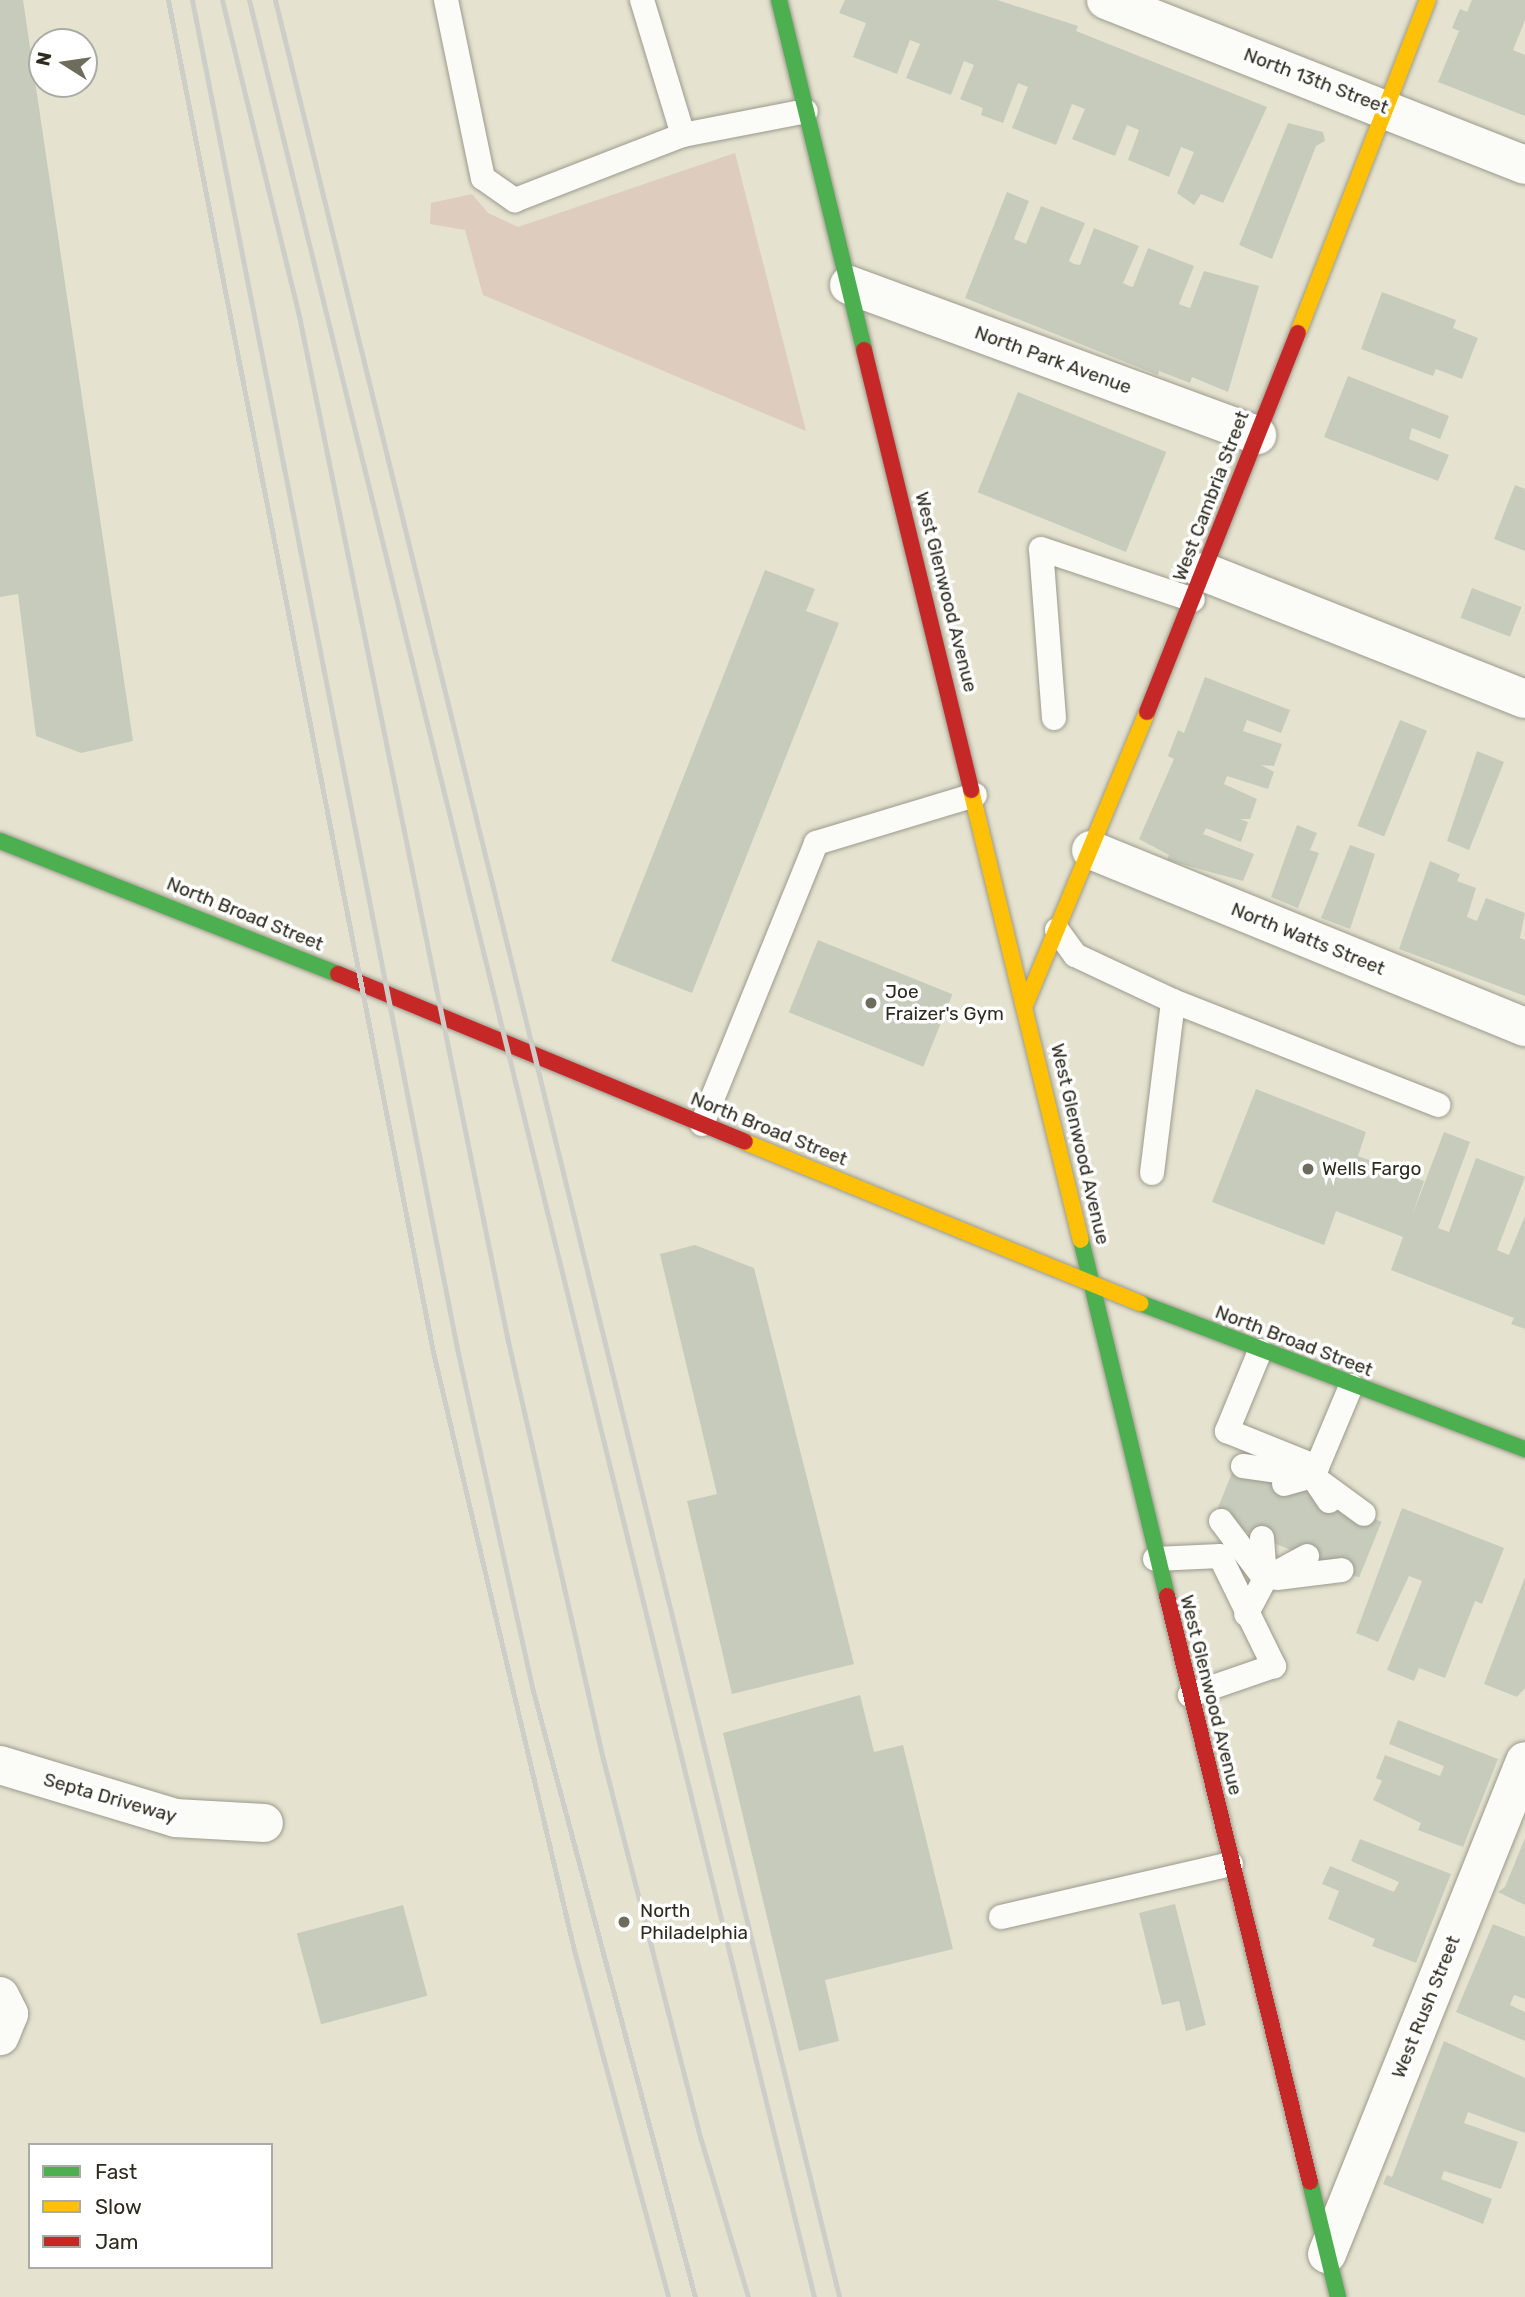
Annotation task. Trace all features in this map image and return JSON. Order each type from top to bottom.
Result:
[{"type":"main road","name":"West Glenwood Avenue","points":[[779,0],[1026,1003],[1156,1559],[1338,2297]]},
{"type":"main road","name":"West Cambria Street","points":[[1026,1003],[1198,586],[1428,0]]},
{"type":"main road","name":"North Broad Street","points":[[0,841],[702,1124],[1090,1284],[1351,1386],[1525,1449]]},
{"type":"street","name":"North 13th Street","points":[[1106,0],[1386,108],[1525,165]]},
{"type":"street","name":"North Park Avenue","points":[[849,285],[1257,435]]},
{"type":"street","points":[[1198,586],[1523,692]]},
{"type":"street","name":"North Watts Street","points":[[1091,850],[1525,1027]]},
{"type":"street","name":"West Rush Street","points":[[1327,2253],[1525,1761]]},
{"type":"street","name":"Septa Driveway","points":[[0,1765],[175,1818],[264,1823]]},
{"type":"street","points":[[0,1996],[9,2014],[0,2036]]},
{"type":"lane","points":[[446,0],[483,178],[515,200],[683,135],[806,111]]},
{"type":"lane","points":[[642,0],[683,135]]},
{"type":"lane","points":[[1054,718],[1041,549],[1198,586]]},
{"type":"lane","points":[[702,1124],[817,842],[975,796]]},
{"type":"lane","points":[[1057,930],[1075,955],[1173,1001],[1438,1105]]},
{"type":"lane","points":[[1152,1173],[1173,1001]]},
{"type":"lane","points":[[1260,1351],[1227,1431],[1314,1472],[1364,1514]]},
{"type":"lane","points":[[1284,1484],[1314,1472],[1351,1386]]},
{"type":"lane","points":[[1243,1466],[1314,1472]]},
{"type":"lane","points":[[1314,1472],[1329,1501]]},
{"type":"lane","points":[[1221,1521],[1265,1579]]},
{"type":"lane","points":[[1246,1614],[1265,1579],[1262,1538]]},
{"type":"lane","points":[[1156,1559],[1220,1556],[1246,1614],[1275,1666],[1190,1695]]},
{"type":"lane","points":[[1265,1579],[1307,1556]]},
{"type":"lane","points":[[1265,1579],[1342,1570]]},
{"type":"lane","points":[[1001,1917],[1231,1864]]},
{"type":"shaded area","points":[[735,153],[806,431],[483,295],[465,230],[430,224],[431,203],[472,194],[488,213],[518,227]]},
{"type":"building","points":[[0,0],[23,0],[28,34],[28,98],[38,98],[133,741],[81,753],[36,736],[18,594],[0,597]]},
{"type":"building","points":[[845,0],[997,0],[1078,26],[1076,31],[1267,107],[1223,203],[1201,194],[1194,205],[1177,193],[1194,152],[1181,147],[1169,177],[1128,160],[1139,130],[1127,125],[1115,156],[1072,139],[1085,109],[1072,104],[1056,145],[1012,128],[1028,87],[1018,83],[1003,123],[981,115],[983,108],[960,99],[974,65],[964,61],[951,95],[906,78],[920,44],[910,40],[897,74],[853,57],[866,23],[839,13]]},
{"type":"building","points":[[1472,0],[1525,0],[1525,20],[1513,50],[1525,55],[1525,116],[1438,82],[1459,31],[1452,28],[1460,9],[1467,12]]},
{"type":"building","points":[[1288,123],[1323,132],[1325,141],[1316,146],[1272,259],[1239,245]]},
{"type":"building","points":[[1007,192],[1029,201],[1014,239],[1026,244],[1041,206],[1085,223],[1069,261],[1074,264],[1080,265],[1094,228],[1139,246],[1123,283],[1129,286],[1133,287],[1148,248],[1194,266],[1179,304],[1184,306],[1190,308],[1204,271],[1259,286],[1228,392],[1192,377],[1190,383],[1159,371],[1158,375],[965,298]]},
{"type":"building","points":[[1382,292],[1456,320],[1453,328],[1478,338],[1462,379],[1436,369],[1433,376],[1361,349]]},
{"type":"building","points":[[1348,376],[1449,416],[1440,439],[1412,428],[1409,439],[1449,455],[1438,481],[1324,437]]},
{"type":"building","points":[[1018,392],[1166,452],[1126,552],[978,492]]},
{"type":"building","points":[[1515,485],[1525,489],[1525,551],[1494,539]]},
{"type":"building","points":[[765,570],[815,589],[806,611],[839,623],[692,993],[611,961]]},
{"type":"building","points":[[1472,588],[1521,607],[1510,637],[1461,618]]},
{"type":"building","points":[[1205,677],[1290,710],[1281,733],[1247,720],[1243,731],[1282,744],[1274,766],[1261,765],[1274,772],[1268,789],[1227,776],[1224,784],[1257,799],[1250,819],[1240,819],[1248,822],[1241,842],[1206,828],[1203,834],[1254,854],[1243,881],[1167,860],[1169,855],[1139,839],[1174,759],[1168,756],[1178,730],[1184,733]]},
{"type":"building","points":[[1400,720],[1427,731],[1384,837],[1357,826]]},
{"type":"building","points":[[1477,751],[1504,762],[1469,850],[1447,841]]},
{"type":"building","points":[[1297,825],[1317,833],[1310,850],[1319,853],[1298,908],[1271,897]]},
{"type":"building","points":[[1350,845],[1375,854],[1350,929],[1321,918]]},
{"type":"building","points":[[1430,861],[1460,874],[1457,881],[1476,888],[1467,917],[1477,921],[1486,898],[1525,913],[1520,938],[1525,940],[1525,996],[1399,949]]},
{"type":"building","name":"Joe Fraizer's Gym","points":[[818,940],[952,994],[923,1067],[789,1012]]},
{"type":"building","points":[[1256,1089],[1366,1132],[1358,1156],[1424,1181],[1412,1216],[1444,1132],[1470,1142],[1438,1228],[1449,1232],[1476,1158],[1525,1177],[1497,1250],[1509,1255],[1525,1216],[1525,1329],[1511,1324],[1514,1318],[1391,1270],[1403,1237],[1336,1211],[1324,1245],[1212,1202]]},
{"type":"building","points":[[695,1245],[754,1268],[854,1664],[732,1694],[687,1501],[717,1494],[660,1254]]},
{"type":"building","points":[[1236,1463],[1382,1522],[1359,1577],[1214,1519]]},
{"type":"building","points":[[1402,1508],[1504,1548],[1482,1604],[1475,1601],[1445,1678],[1419,1668],[1414,1681],[1387,1670],[1422,1581],[1409,1576],[1378,1642],[1356,1633]]},
{"type":"building","points":[[1525,1577],[1525,1688],[1517,1697],[1484,1684]]},
{"type":"building","points":[[860,1695],[874,1752],[903,1745],[953,1949],[825,1980],[839,2041],[799,2051],[723,1733]]},
{"type":"building","points":[[1398,1720],[1498,1759],[1463,1847],[1418,1830],[1421,1823],[1373,1800],[1382,1781],[1376,1778],[1385,1755],[1440,1776],[1444,1766],[1389,1744]]},
{"type":"building","points":[[1525,1838],[1525,1905],[1498,1892],[1505,1887]]},
{"type":"building","points":[[1360,1839],[1451,1874],[1416,1963],[1372,1946],[1375,1939],[1328,1919],[1339,1891],[1322,1884],[1330,1866],[1394,1892],[1399,1882],[1351,1861]]},
{"type":"building","points":[[1175,1904],[1206,2025],[1186,2031],[1179,2001],[1162,2005],[1139,1913]]},
{"type":"building","points":[[403,1905],[427,1996],[321,2024],[297,1933]]},
{"type":"building","points":[[1493,1924],[1525,1937],[1525,1999],[1514,1995],[1510,2005],[1525,2012],[1525,2041],[1456,2012]]},
{"type":"building","points":[[1444,2041],[1525,2078],[1525,2133],[1468,2112],[1464,2123],[1518,2142],[1501,2189],[1444,2171],[1441,2179],[1492,2199],[1483,2224],[1383,2184],[1387,2175],[1392,2177]]},
{"type":"railway","points":[[168,0],[433,1352],[574,1950],[668,2297]]},
{"type":"railway","points":[[192,0],[458,1353],[533,1691],[695,2297]]},
{"type":"railway","points":[[222,0],[300,321],[507,1337],[603,1759],[701,2140],[748,2297]]},
{"type":"railway","points":[[249,0],[814,2297]]},
{"type":"railway","points":[[275,0],[839,2297]]},
{"type":"traffic: fast","points":[[779,0],[864,350]]},
{"type":"traffic: fast","points":[[0,841],[338,974]]},
{"type":"traffic: fast","points":[[1081,1240],[1167,1596]]},
{"type":"traffic: fast","points":[[1140,1303],[1525,1449]]},
{"type":"traffic: fast","points":[[1310,2182],[1338,2297]]},
{"type":"traffic: slow","points":[[1298,333],[1428,0]]},
{"type":"traffic: slow","points":[[1026,1003],[1147,712]]},
{"type":"traffic: slow","points":[[971,790],[1081,1240]]},
{"type":"traffic: slow","points":[[745,1142],[1140,1303]]},
{"type":"traffic: jam","points":[[1147,712],[1298,333]]},
{"type":"traffic: jam","points":[[864,350],[971,790]]},
{"type":"traffic: jam","points":[[338,974],[745,1142]]},
{"type":"traffic: jam","points":[[1167,1596],[1310,2182]]},
{"type":"place","name":"Joe Fraizer's Gym","points":[[871,1003]]},
{"type":"place","name":"Wells Fargo","points":[[1308,1169]]},
{"type":"place","name":"North Philadelphia","points":[[624,1922]]}]
